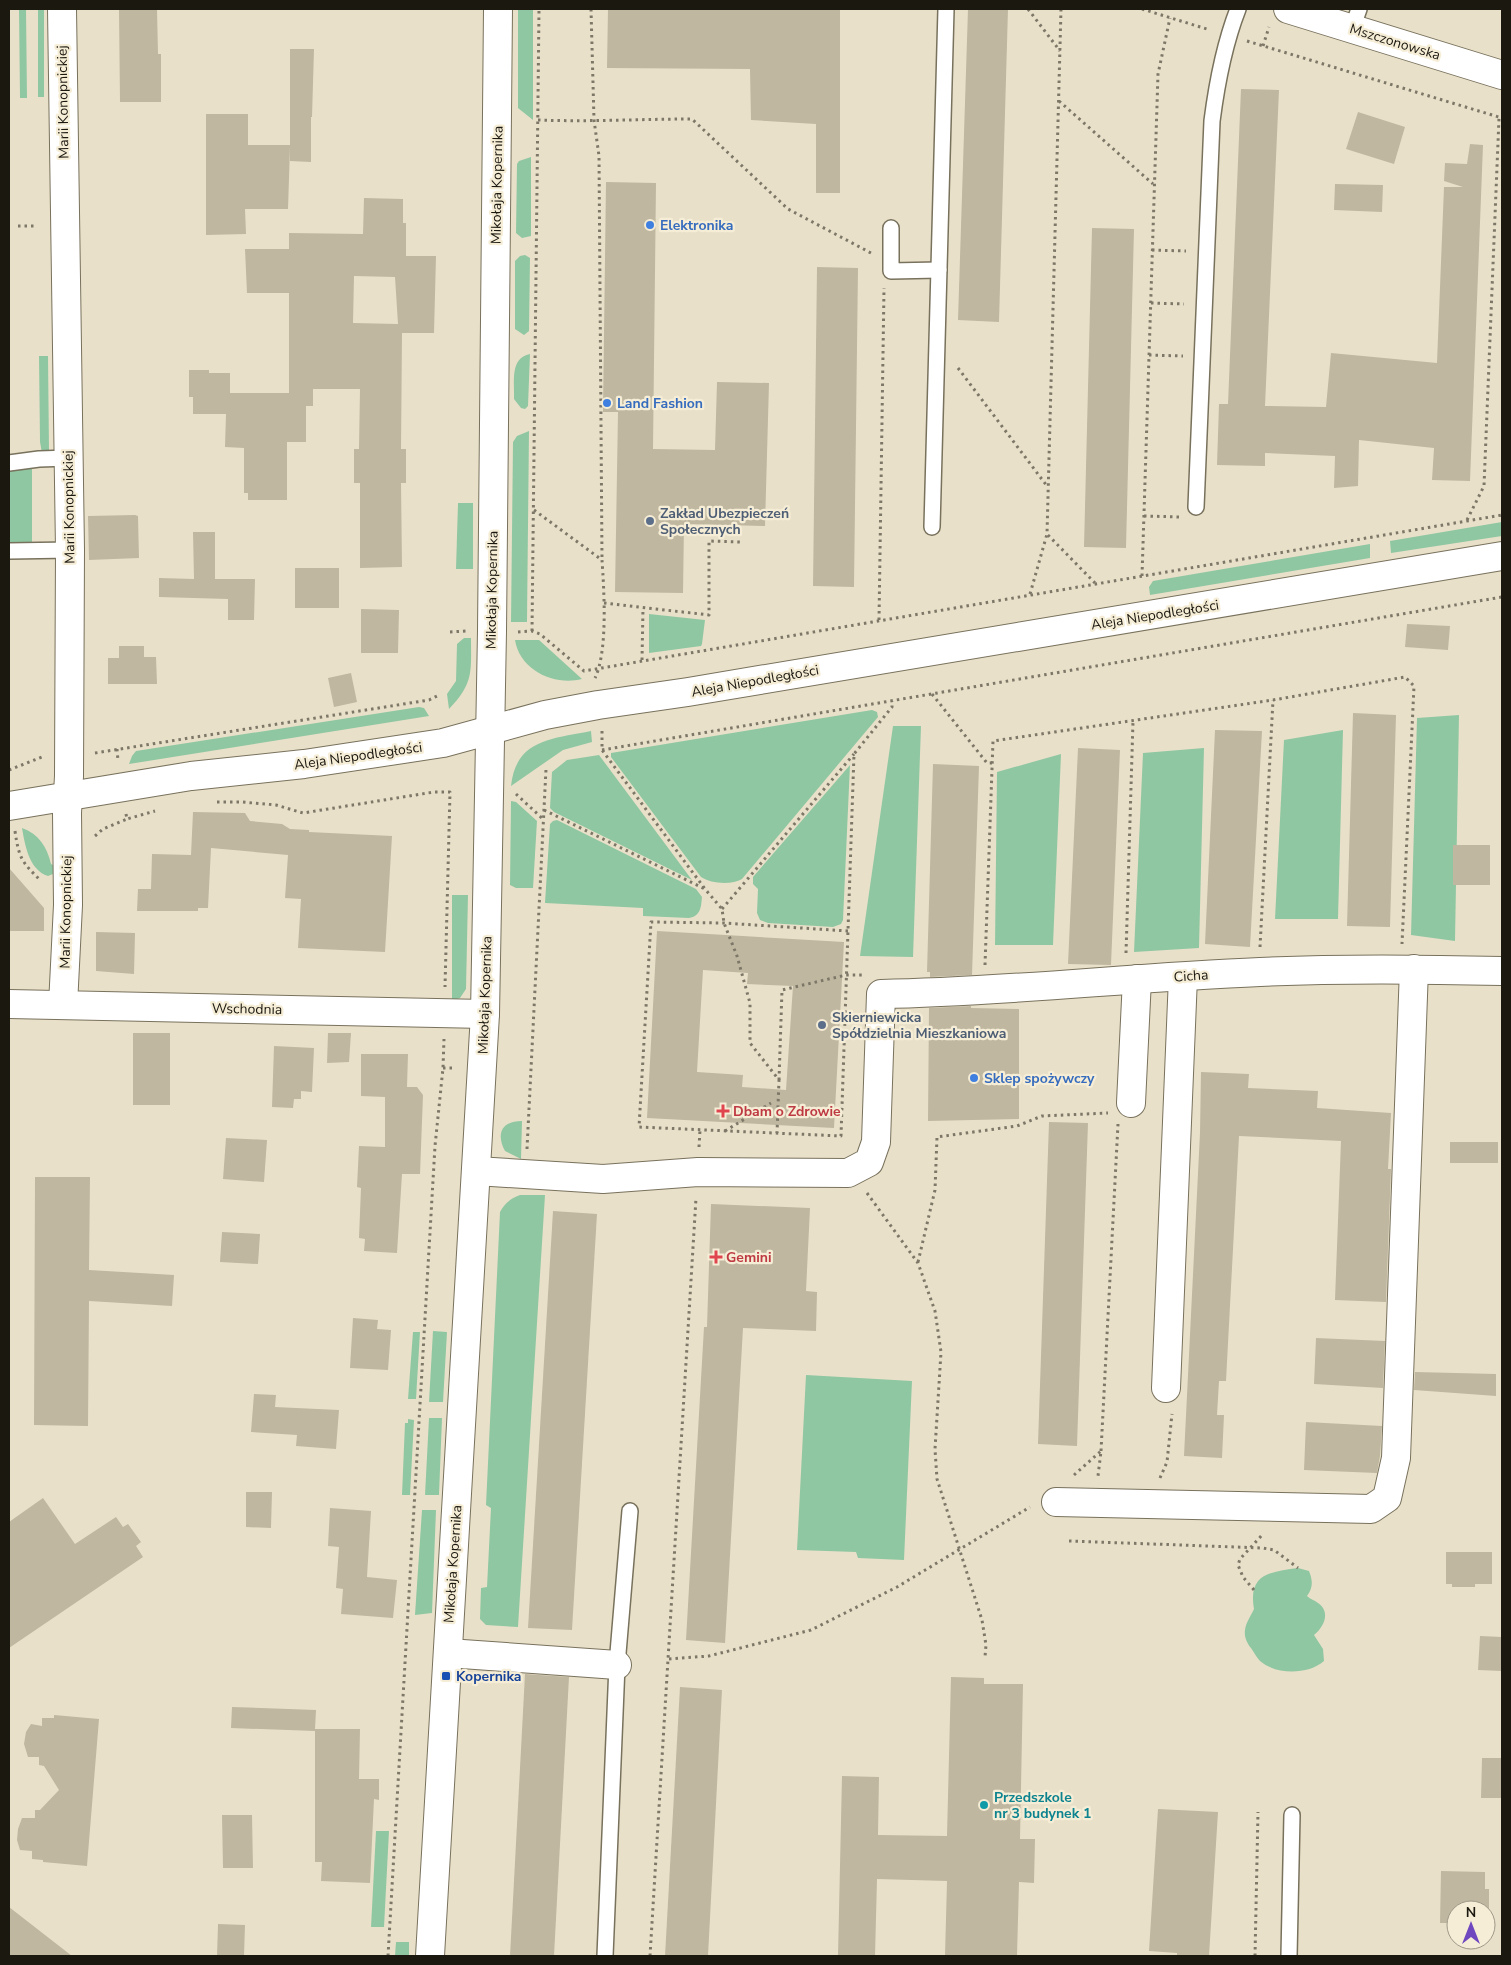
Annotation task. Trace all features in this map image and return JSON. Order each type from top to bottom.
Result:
[{"type":"street","name":"Marii Konopnickiej","points":[[62,9],[70,550],[68,886],[63,1005]]},
{"type":"street","name":"Mikołaja Kopernika","points":[[430,1956],[485,1014],[493,602],[498,9]]},
{"type":"street","name":"Mszczonowska","points":[[1279,15],[1356,19],[1502,75]]},
{"type":"street","name":"Aleja Niepodległości","points":[[11,815],[68,798],[191,776],[304,764],[443,743],[545,715],[598,705],[688,692],[1502,556]]},
{"type":"street","name":"Cicha","points":[[873,984],[946,993],[1259,972],[1408,957],[1502,971]]},
{"type":"street","points":[[1045,1503],[1371,1509],[1387,1498],[1396,1458],[1408,957]]},
{"type":"street","points":[[1166,1388],[1183,977]]},
{"type":"street","points":[[1124,1108],[1131,980]]},
{"type":"street","points":[[476,1171],[603,1179],[698,1172],[848,1174],[869,1162],[876,1142],[873,984]]},
{"type":"street","name":"Wschodnia","points":[[9,1004],[485,1014]]},
{"type":"street","points":[[448,1653],[617,1665]]},
{"type":"lane","points":[[932,527],[946,9]]},
{"type":"lane","points":[[1196,507],[1212,121],[1216,86],[1228,35],[1238,9]]},
{"type":"lane","points":[[891,228],[891,271],[939,270]]},
{"type":"lane","points":[[9,463],[69,458]]},
{"type":"lane","points":[[9,551],[70,550]]},
{"type":"lane","points":[[605,1956],[617,1665],[630,1511]]},
{"type":"lane","points":[[1289,1956],[1292,1815]]},
{"type":"path","points":[[539,9],[532,631],[540,634],[584,671],[1502,515]]},
{"type":"path","points":[[591,9],[594,120],[599,156],[602,560],[604,603],[600,667],[594,681]]},
{"type":"path","points":[[1028,9],[1060,51]]},
{"type":"path","points":[[1030,594],[1047,534],[1061,9]]},
{"type":"path","points":[[1142,9],[1501,118],[1484,486],[1467,521]]},
{"type":"path","points":[[1263,46],[1279,15]]},
{"type":"path","points":[[1142,576],[1158,74],[1170,18]]},
{"type":"path","points":[[1059,101],[1153,184]]},
{"type":"path","points":[[538,120],[576,122],[594,120],[692,119],[788,208],[876,256]]},
{"type":"path","points":[[18,226],[34,226]]},
{"type":"path","points":[[1152,250],[1206,252]]},
{"type":"path","points":[[879,620],[884,284]]},
{"type":"path","points":[[1151,303],[1204,305]]},
{"type":"path","points":[[955,365],[1048,487]]},
{"type":"path","points":[[534,510],[602,560]]},
{"type":"path","points":[[1047,534],[1096,584]]},
{"type":"path","points":[[604,603],[709,615],[709,540],[740,542]]},
{"type":"path","points":[[602,750],[1502,597]]},
{"type":"path","points":[[642,660],[643,608]]},
{"type":"path","points":[[450,632],[473,631]]},
{"type":"path","points":[[985,968],[993,742],[1273,700],[1405,677],[1414,686],[1408,957]]},
{"type":"path","points":[[931,694],[987,763],[992,764]]},
{"type":"path","points":[[88,754],[420,701],[437,696]]},
{"type":"path","points":[[722,909],[854,754],[892,706],[892,700]]},
{"type":"path","points":[[1260,951],[1273,700]]},
{"type":"path","points":[[1131,980],[1133,721]]},
{"type":"path","points":[[602,728],[602,750],[705,889],[722,909],[724,923],[737,956],[750,1003],[750,1043],[779,1080]]},
{"type":"path","points":[[848,931],[724,923],[650,922],[639,1127],[841,1136],[846,975],[848,931],[854,754]]},
{"type":"path","points":[[9,770],[45,756]]},
{"type":"path","points":[[526,1175],[546,770]]},
{"type":"path","points":[[215,802],[276,805],[303,814],[434,792],[450,792],[443,1068],[434,1156],[388,1956]]},
{"type":"path","points":[[513,792],[543,819]]},
{"type":"path","points":[[125,807],[127,819],[159,810]]},
{"type":"path","points":[[544,810],[705,889]]},
{"type":"path","points":[[11,815],[18,850],[26,866],[42,882],[49,886],[68,886]]},
{"type":"path","points":[[776,1133],[782,990],[846,975],[873,984]]},
{"type":"path","points":[[524,1073],[530,1074]]},
{"type":"path","points":[[725,1131],[772,1103]]},
{"type":"path","points":[[918,1263],[935,1190],[937,1137],[1017,1126],[1042,1116],[1124,1108],[1101,1451]]},
{"type":"path","points":[[859,1193],[868,1193],[918,1263],[935,1311],[941,1352],[935,1449],[937,1479],[982,1620],[986,1645],[985,1657]]},
{"type":"path","points":[[650,1956],[697,1195]]},
{"type":"path","points":[[669,1658],[709,1656],[811,1630],[898,1587],[1045,1503]]},
{"type":"path","points":[[1254,1590],[1243,1577],[1238,1564],[1240,1558],[1282,1507]]},
{"type":"path","points":[[1069,1541],[1250,1547],[1274,1550],[1298,1568]]},
{"type":"path","points":[[1255,1956],[1258,1812]]},
{"type":"green space","points":[[19,9],[26,9],[27,98],[20,98]]},
{"type":"green space","points":[[38,9],[44,9],[44,97],[38,97]]},
{"type":"green space","points":[[518,9],[533,9],[533,120],[518,108]]},
{"type":"green space","points":[[531,157],[531,236],[522,238],[516,233],[517,164],[519,161]]},
{"type":"green space","points":[[525,255],[530,258],[529,331],[524,335],[515,329],[515,261],[520,256]]},
{"type":"green space","points":[[530,354],[528,406],[525,409],[521,408],[514,399],[514,372],[519,360],[523,356]]},
{"type":"green space","points":[[39,356],[48,356],[49,450],[42,453],[40,442]]},
{"type":"green space","points":[[529,431],[527,622],[511,622],[513,442],[517,436]]},
{"type":"green space","points":[[9,469],[32,469],[32,545],[9,545]]},
{"type":"green space","points":[[458,503],[473,503],[473,569],[456,569]]},
{"type":"green space","points":[[1502,522],[1502,536],[1391,553],[1390,541]]},
{"type":"green space","points":[[1370,544],[1370,558],[1150,595],[1149,587],[1153,581]]},
{"type":"green space","points":[[649,614],[705,620],[701,646],[649,653]]},
{"type":"green space","points":[[464,638],[471,638],[471,669],[463,692],[449,709],[447,694],[456,681],[457,644]]},
{"type":"green space","points":[[515,640],[539,640],[582,679],[572,681],[561,680],[540,674],[524,660],[518,651]]},
{"type":"green space","points":[[419,707],[424,708],[429,716],[129,764],[136,751]]},
{"type":"green space","points":[[872,710],[877,712],[878,717],[742,879],[733,882],[716,882],[701,877],[611,757],[611,753]]},
{"type":"green space","points":[[1459,715],[1455,941],[1411,935],[1417,718]]},
{"type":"green space","points":[[893,726],[921,726],[913,957],[860,956]]},
{"type":"green space","points":[[1343,730],[1338,919],[1275,919],[1284,740]]},
{"type":"green space","points":[[591,731],[592,742],[563,750],[511,786],[514,770],[528,750],[538,744],[563,736]]},
{"type":"green space","points":[[1204,748],[1199,948],[1134,952],[1143,753]]},
{"type":"green space","points":[[1061,754],[1053,945],[995,945],[997,772]]},
{"type":"green space","points":[[599,755],[692,880],[554,812],[550,808],[552,772],[567,760]]},
{"type":"green space","points":[[850,765],[843,920],[841,924],[833,927],[768,923],[760,920],[757,913],[758,889],[753,884],[753,877]]},
{"type":"green space","points":[[511,801],[516,802],[537,821],[533,888],[516,888],[510,885]]},
{"type":"green space","points":[[557,820],[696,889],[702,897],[701,908],[698,913],[689,918],[643,916],[643,908],[545,903],[550,824]]},
{"type":"green space","points":[[22,828],[33,834],[41,842],[53,865],[53,874],[48,876],[42,873],[32,863]]},
{"type":"green space","points":[[452,895],[468,895],[466,989],[460,998],[452,1001]]},
{"type":"green space","points":[[522,1121],[521,1159],[505,1151],[502,1145],[501,1134],[502,1130],[509,1123]]},
{"type":"green space","points":[[520,1195],[545,1195],[518,1627],[486,1625],[480,1619],[481,1588],[487,1587],[491,1508],[486,1505],[500,1212],[508,1202]]},
{"type":"green space","points":[[433,1331],[447,1332],[443,1402],[429,1402]]},
{"type":"green space","points":[[413,1332],[420,1332],[416,1399],[408,1399]]},
{"type":"green space","points":[[806,1375],[912,1381],[904,1560],[858,1558],[856,1552],[797,1550]]},
{"type":"green space","points":[[429,1418],[442,1418],[439,1495],[425,1495]]},
{"type":"green space","points":[[408,1419],[414,1420],[410,1495],[402,1495],[405,1423],[408,1423]]},
{"type":"green space","points":[[422,1510],[436,1510],[432,1613],[415,1615]]},
{"type":"green space","points":[[1298,1568],[1309,1571],[1312,1584],[1307,1596],[1318,1603],[1324,1611],[1325,1619],[1323,1624],[1314,1635],[1323,1649],[1324,1661],[1310,1669],[1283,1671],[1267,1666],[1260,1661],[1247,1642],[1245,1630],[1254,1609],[1254,1588],[1258,1582],[1263,1577],[1278,1571]]},
{"type":"green space","points":[[376,1831],[389,1831],[384,1927],[371,1927]]},
{"type":"green space","points":[[396,1942],[409,1942],[409,1956],[395,1956]]},
{"type":"building","points":[[119,9],[157,9],[158,54],[161,54],[161,102],[120,102]]},
{"type":"building","points":[[608,9],[840,9],[840,193],[816,193],[816,124],[751,120],[750,69],[607,68]]},
{"type":"building","points":[[968,9],[1008,9],[999,322],[958,320]]},
{"type":"building","points":[[290,49],[314,49],[311,162],[290,161],[290,147],[288,209],[245,209],[246,234],[206,235],[206,114],[248,114],[248,145],[290,145]]},
{"type":"building","points":[[1241,89],[1279,90],[1265,406],[1326,407],[1331,353],[1437,363],[1444,187],[1463,187],[1444,181],[1445,163],[1467,164],[1470,144],[1483,145],[1470,481],[1432,480],[1434,448],[1359,440],[1358,486],[1334,488],[1335,456],[1265,453],[1265,466],[1217,465],[1219,404],[1228,404]]},
{"type":"building","points":[[1358,112],[1405,127],[1394,164],[1346,149]]},
{"type":"building","points":[[606,182],[656,183],[653,449],[715,450],[717,382],[769,383],[765,526],[684,524],[683,593],[615,592],[618,412],[603,412]]},
{"type":"building","points":[[1335,184],[1383,185],[1382,212],[1334,210]]},
{"type":"building","points":[[364,198],[403,199],[403,223],[406,223],[406,256],[436,256],[434,333],[402,333],[401,449],[406,449],[406,483],[401,483],[402,567],[360,568],[360,483],[354,483],[354,449],[359,449],[360,389],[313,389],[313,406],[306,406],[306,442],[287,442],[287,500],[248,500],[248,493],[244,493],[244,448],[225,447],[226,414],[193,414],[193,397],[189,397],[189,370],[209,370],[209,373],[230,373],[230,393],[289,393],[289,293],[247,293],[245,249],[289,249],[289,233],[363,234]],"holes":[[[354,276],[395,277],[398,324],[353,323]]]},
{"type":"building","points":[[1092,228],[1134,229],[1126,548],[1084,547]]},
{"type":"building","points":[[817,267],[858,268],[854,587],[813,586]]},
{"type":"building","points":[[88,516],[138,516],[139,558],[89,560]]},
{"type":"building","points":[[193,532],[215,532],[215,579],[255,579],[254,620],[228,620],[228,599],[159,597],[159,578],[194,579]]},
{"type":"building","points":[[295,568],[339,568],[339,608],[295,608]]},
{"type":"building","points":[[361,609],[399,610],[398,653],[361,653]]},
{"type":"building","points":[[1407,624],[1450,626],[1448,650],[1405,647]]},
{"type":"building","points":[[119,646],[144,646],[144,657],[156,657],[157,684],[108,684],[108,658],[119,658]]},
{"type":"building","points":[[351,673],[357,702],[334,707],[328,678]]},
{"type":"building","points":[[1353,713],[1396,715],[1390,927],[1347,926]]},
{"type":"building","points":[[1215,730],[1262,731],[1250,947],[1205,944]]},
{"type":"building","points":[[1078,748],[1120,750],[1111,965],[1068,964]]},
{"type":"building","points":[[933,764],[979,766],[972,975],[930,977],[930,972],[927,972]]},
{"type":"building","points":[[193,812],[245,813],[250,821],[282,824],[290,829],[309,830],[309,832],[392,836],[385,952],[298,948],[301,899],[285,898],[288,855],[211,848],[208,908],[198,908],[198,911],[137,911],[138,889],[151,889],[152,854],[191,855]]},
{"type":"building","points":[[1453,845],[1490,845],[1490,885],[1453,885]]},
{"type":"building","points":[[9,868],[44,908],[44,931],[9,931]]},
{"type":"building","points":[[657,931],[844,942],[834,1128],[647,1118]],"holes":[[[703,970],[748,973],[747,984],[793,986],[786,1090],[742,1087],[743,1075],[697,1072]]]},
{"type":"building","points":[[96,932],[135,933],[134,974],[96,971]]},
{"type":"building","name":"Sklep spożywczy","points":[[971,1006],[971,1008],[1019,1009],[1019,1119],[928,1121],[929,1008]]},
{"type":"building","points":[[133,1033],[170,1033],[170,1105],[133,1105]]},
{"type":"building","points":[[328,1033],[351,1033],[349,1062],[327,1063]]},
{"type":"building","points":[[274,1046],[314,1048],[312,1092],[301,1091],[301,1099],[294,1099],[293,1108],[272,1107]]},
{"type":"building","points":[[361,1054],[408,1054],[407,1087],[417,1087],[423,1095],[420,1174],[402,1174],[397,1253],[364,1251],[365,1239],[359,1238],[361,1188],[357,1187],[359,1146],[385,1147],[385,1097],[361,1096]]},
{"type":"building","points":[[1201,1072],[1249,1074],[1248,1088],[1318,1091],[1317,1108],[1391,1113],[1388,1169],[1391,1169],[1386,1302],[1335,1300],[1341,1141],[1239,1136],[1226,1381],[1219,1381],[1217,1415],[1224,1415],[1222,1458],[1184,1456],[1200,1133]]},
{"type":"building","points":[[1049,1122],[1088,1123],[1077,1446],[1038,1444]]},
{"type":"building","points":[[226,1138],[267,1140],[264,1182],[223,1179]]},
{"type":"building","points":[[1450,1142],[1498,1142],[1498,1163],[1450,1163]]},
{"type":"building","points":[[35,1177],[90,1177],[89,1270],[174,1275],[172,1306],[89,1301],[88,1426],[34,1425]]},
{"type":"building","points":[[711,1204],[810,1208],[806,1291],[817,1292],[816,1331],[743,1328],[725,1643],[686,1640],[704,1327],[707,1327]]},
{"type":"building","points":[[553,1211],[597,1214],[572,1630],[528,1628]]},
{"type":"building","points":[[222,1232],[260,1234],[258,1264],[220,1262]]},
{"type":"building","points":[[353,1318],[378,1320],[377,1329],[391,1330],[388,1370],[350,1368]]},
{"type":"building","points":[[1316,1338],[1385,1341],[1383,1388],[1314,1384]]},
{"type":"building","points":[[1415,1372],[1496,1374],[1496,1396],[1414,1390]]},
{"type":"building","points":[[254,1394],[276,1395],[275,1407],[339,1410],[336,1449],[296,1446],[297,1435],[251,1432]]},
{"type":"building","points":[[1306,1422],[1382,1426],[1377,1473],[1304,1470]]},
{"type":"building","points":[[246,1492],[272,1492],[271,1528],[246,1527]]},
{"type":"building","points":[[43,1498],[75,1544],[116,1517],[123,1527],[128,1524],[141,1542],[136,1546],[143,1557],[9,1648],[9,1522]]},
{"type":"building","points":[[330,1508],[371,1511],[367,1577],[397,1580],[393,1618],[341,1614],[343,1589],[336,1588],[339,1547],[328,1546]]},
{"type":"building","points":[[1446,1552],[1492,1552],[1492,1584],[1475,1584],[1475,1587],[1452,1587],[1452,1584],[1446,1584]]},
{"type":"building","points":[[1480,1636],[1502,1637],[1502,1671],[1478,1670]]},
{"type":"building","points":[[525,1674],[569,1677],[554,1956],[510,1956]]},
{"type":"building","name":"Przedszkole nr 3 budynek 1","points":[[951,1677],[984,1678],[984,1684],[1023,1684],[1020,1839],[1035,1839],[1034,1883],[1019,1882],[1017,1956],[945,1956],[947,1881],[877,1879],[875,1956],[838,1956],[842,1776],[879,1777],[878,1835],[947,1836]]},
{"type":"building","points":[[680,1687],[722,1690],[708,1956],[665,1956]]},
{"type":"building","points":[[232,1707],[316,1710],[315,1729],[360,1729],[359,1779],[379,1779],[379,1800],[374,1799],[370,1883],[321,1881],[322,1862],[315,1862],[315,1731],[231,1728]]},
{"type":"building","points":[[54,1715],[99,1719],[87,1866],[43,1862],[43,1860],[32,1859],[32,1851],[20,1850],[17,1840],[22,1818],[35,1818],[35,1810],[40,1810],[59,1790],[44,1766],[39,1765],[39,1757],[28,1757],[24,1744],[26,1732],[31,1724],[42,1726],[42,1718],[54,1718]]},
{"type":"building","points":[[1482,1758],[1502,1758],[1502,1798],[1481,1798]]},
{"type":"building","points":[[1158,1809],[1218,1812],[1209,1956],[1177,1956],[1177,1953],[1149,1951]]},
{"type":"building","points":[[222,1815],[252,1815],[253,1868],[223,1868]]},
{"type":"building","points":[[1441,1871],[1485,1872],[1485,1889],[1489,1889],[1489,1900],[1446,1900],[1446,1923],[1440,1923]]},
{"type":"building","points":[[9,1907],[72,1956],[9,1956]]},
{"type":"building","points":[[218,1924],[245,1925],[244,1956],[217,1956]]},
{"type":"place","name":"Elektronika","points":[[650,225]]},
{"type":"place","name":"Land Fashion","points":[[607,403]]},
{"type":"place","name":"Zakład Ubezpieczeń Społecznych","points":[[650,521]]},
{"type":"place","name":"Skierniewicka Spółdzielnia Mieszkaniowa","points":[[822,1025]]},
{"type":"place","name":"Sklep spożywczy","points":[[974,1078]]},
{"type":"place","name":"Dbam o Zdrowie","points":[[723,1111]]},
{"type":"place","name":"Gemini","points":[[716,1257]]},
{"type":"place","name":"Kopernika","points":[[446,1676]]},
{"type":"place","name":"Przedszkole nr 3 budynek 1","points":[[984,1805]]}]
